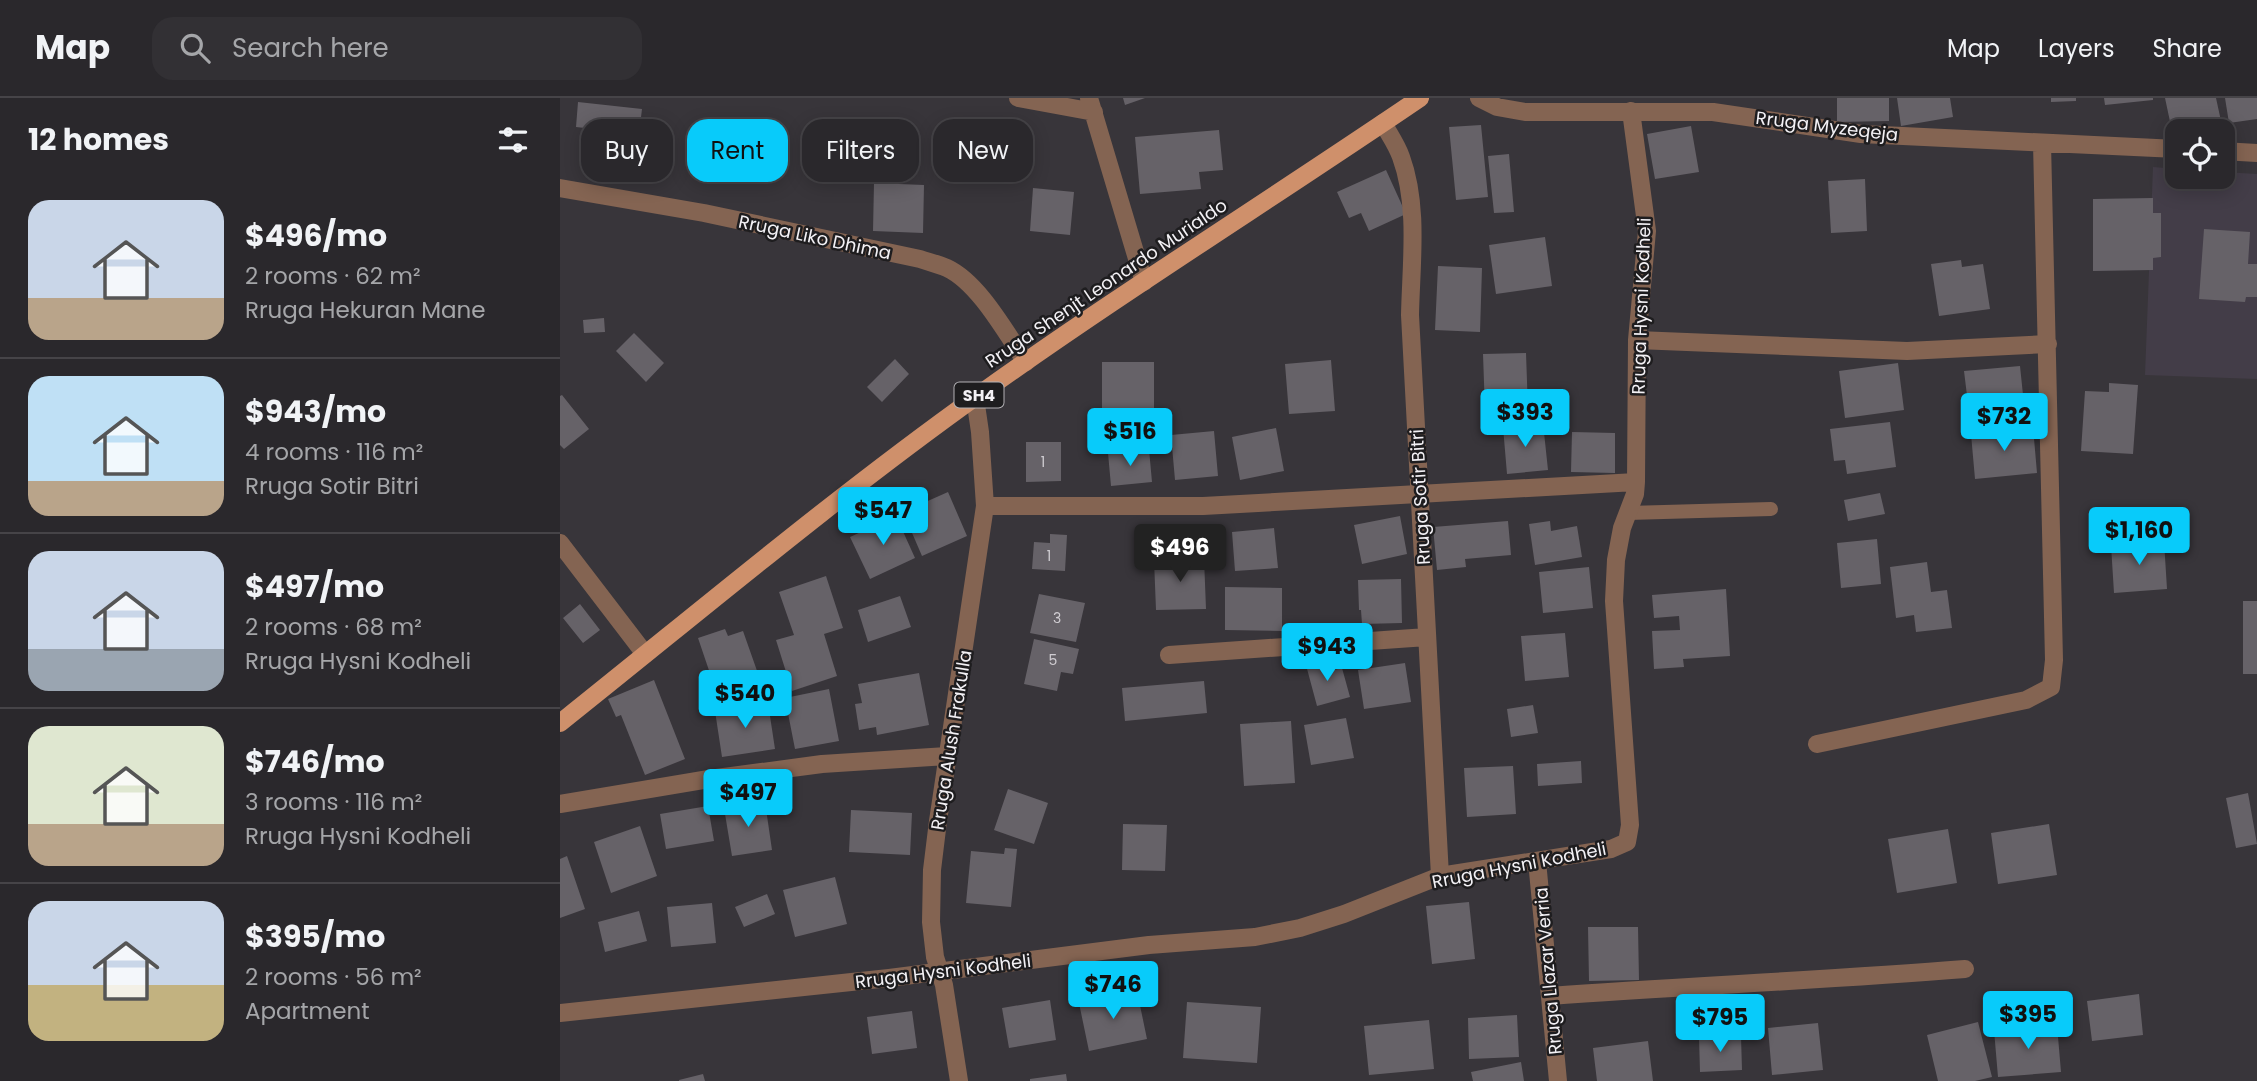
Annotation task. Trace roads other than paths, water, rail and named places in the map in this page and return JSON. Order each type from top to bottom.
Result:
[{"type":"main road","name":"Rruga Shenjt Leonardo Murialdo","points":[[560,723],[848,493],[975,398],[1420,98]]},
{"type":"street","points":[[1018,98],[1091,105],[1144,282]]},
{"type":"street","name":"Rruga Myzeqeja","points":[[1479,98],[1497,107],[1525,112],[1713,112],[1861,134],[2165,148]]},
{"type":"street","name":"Rruga Hysni Kodheli","points":[[560,1013],[1149,945],[1255,937],[1300,928],[1440,876],[1611,849],[1627,842],[1630,825],[1614,601],[1616,560],[1635,494],[1637,340],[1647,231],[1631,111]]},
{"type":"street","name":"Rruga Sotir Bitri","points":[[1383,123],[1401,157],[1412,222],[1410,315],[1440,876]]},
{"type":"street","points":[[1817,744],[2026,699],[2051,687],[2054,660],[2042,143]]},
{"type":"street","points":[[2235,152],[2257,153]]},
{"type":"street","name":"Rruga Liko Dhima","points":[[560,188],[704,214],[920,259],[949,268],[989,307],[1026,362]]},
{"type":"street","points":[[1637,340],[1907,351],[2048,344]]},
{"type":"street","name":"Rruga Alush Frakulla","points":[[959,1081],[944,985],[934,957],[930,922],[932,870],[947,756],[985,506],[975,398]]},
{"type":"street","points":[[985,506],[1203,506],[1636,482]]},
{"type":"street","points":[[560,543],[645,654]]},
{"type":"street","points":[[1169,655],[1427,637]]},
{"type":"street","points":[[560,804],[709,779],[822,764],[947,756]]},
{"type":"street","name":"Rruga Llazar Verria","points":[[1538,861],[1558,1081]]},
{"type":"street","points":[[1550,996],[1965,969]]},
{"type":"lane","points":[[1628,513],[1771,509]]}]
